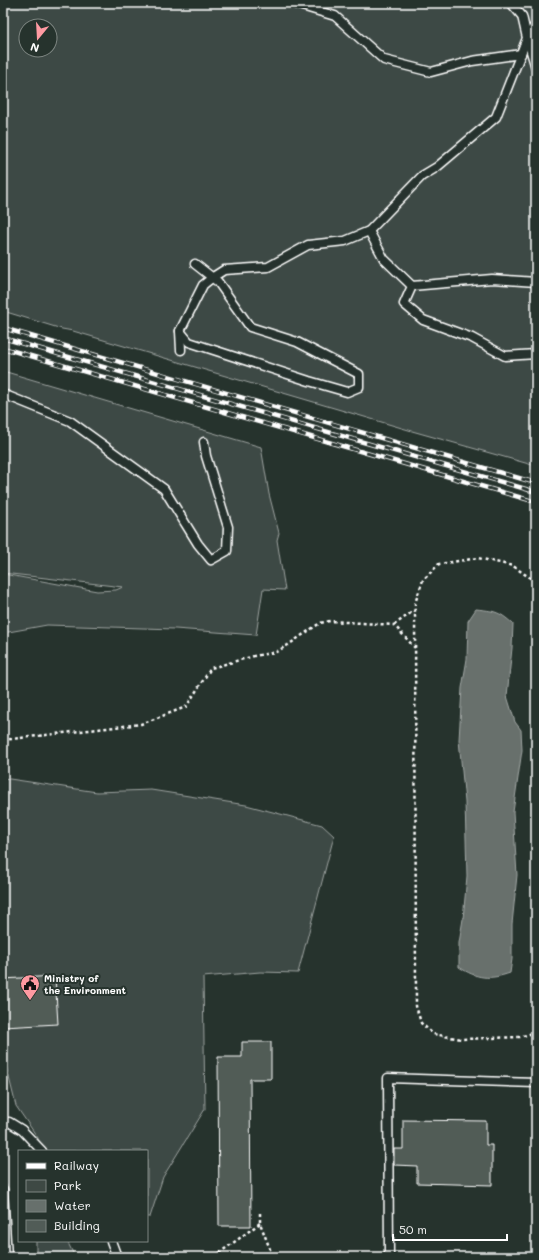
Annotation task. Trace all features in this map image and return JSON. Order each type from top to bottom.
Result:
[{"type":"lane","points":[[292,3],[335,16],[384,60],[431,72],[472,61],[521,54]]},
{"type":"lane","points":[[512,3],[522,16],[536,68]]},
{"type":"lane","points":[[181,350],[180,331],[202,284],[224,270],[268,267],[308,245],[345,241],[369,231],[422,176],[437,167],[496,117],[527,38],[536,24]]},
{"type":"lane","points":[[369,231],[384,259],[412,286],[492,279],[536,282]]},
{"type":"lane","points":[[180,331],[189,342],[309,381],[347,392],[359,387],[359,374],[297,342],[250,327],[218,282],[195,264]]},
{"type":"lane","points":[[412,286],[404,304],[423,320],[472,338],[505,356],[536,354]]},
{"type":"lane","points":[[3,394],[70,421],[164,489],[198,544],[211,560],[227,551],[228,527],[206,456],[204,442]]},
{"type":"lane","points":[[389,1257],[388,1078],[536,1083]]},
{"type":"lane","points":[[9,1122],[22,1130],[41,1150]]},
{"type":"lane","points":[[3,1189],[7,1257]]},
{"type":"lane","points":[[111,1242],[117,1257]]},
{"type":"path","points":[[536,582],[513,566],[478,558],[439,564],[423,580],[415,603],[416,1006],[421,1023],[433,1034],[462,1039],[520,1037],[536,1032]]},
{"type":"path","points":[[3,740],[141,724],[186,707],[211,668],[254,656],[276,652],[320,623],[330,621],[394,625],[415,610]]},
{"type":"path","points":[[394,625],[415,649]]},
{"type":"path","points":[[260,1213],[260,1223],[273,1257]]},
{"type":"path","points":[[214,1257],[260,1223]]},
{"type":"green space","points":[[3,3],[536,3],[536,466],[3,311]]},
{"type":"green space","points":[[3,371],[261,447],[269,494],[279,533],[277,540],[285,590],[263,589],[256,635],[175,629],[47,625],[3,633],[3,574],[97,591],[116,590],[123,587],[3,573]]},
{"type":"green space","points":[[3,778],[97,792],[151,790],[246,805],[322,825],[334,836],[298,973],[260,972],[203,977],[205,1109],[163,1177],[150,1217],[148,1217],[148,1150],[38,1150],[38,1138],[16,1106],[3,1053]]},
{"type":"green space","points":[[36,1242],[68,1242],[75,1257],[36,1257]]},
{"type":"water","points":[[476,609],[496,612],[504,616],[513,624],[507,696],[515,722],[521,730],[522,750],[513,812],[517,875],[512,924],[512,959],[510,973],[496,977],[478,976],[459,967],[459,943],[467,876],[465,802],[459,740],[462,688],[467,659],[468,621]]},
{"type":"building","name":"Ministry of the Environment","points":[[55,976],[58,1024],[3,1027],[3,979]]},
{"type":"building","points":[[242,1042],[271,1042],[271,1079],[250,1079],[251,1226],[219,1226],[218,1057],[242,1057]]},
{"type":"building","points":[[403,1120],[486,1121],[486,1145],[492,1145],[492,1185],[417,1183],[417,1166],[394,1165],[394,1149],[403,1149]]},
{"type":"railway","points":[[3,328],[536,483]]},
{"type":"railway","points":[[3,338],[536,492]]},
{"type":"railway","points":[[3,348],[536,502]]},
{"type":"place","name":"Ministry of the Environment","points":[[30,1001]]}]
